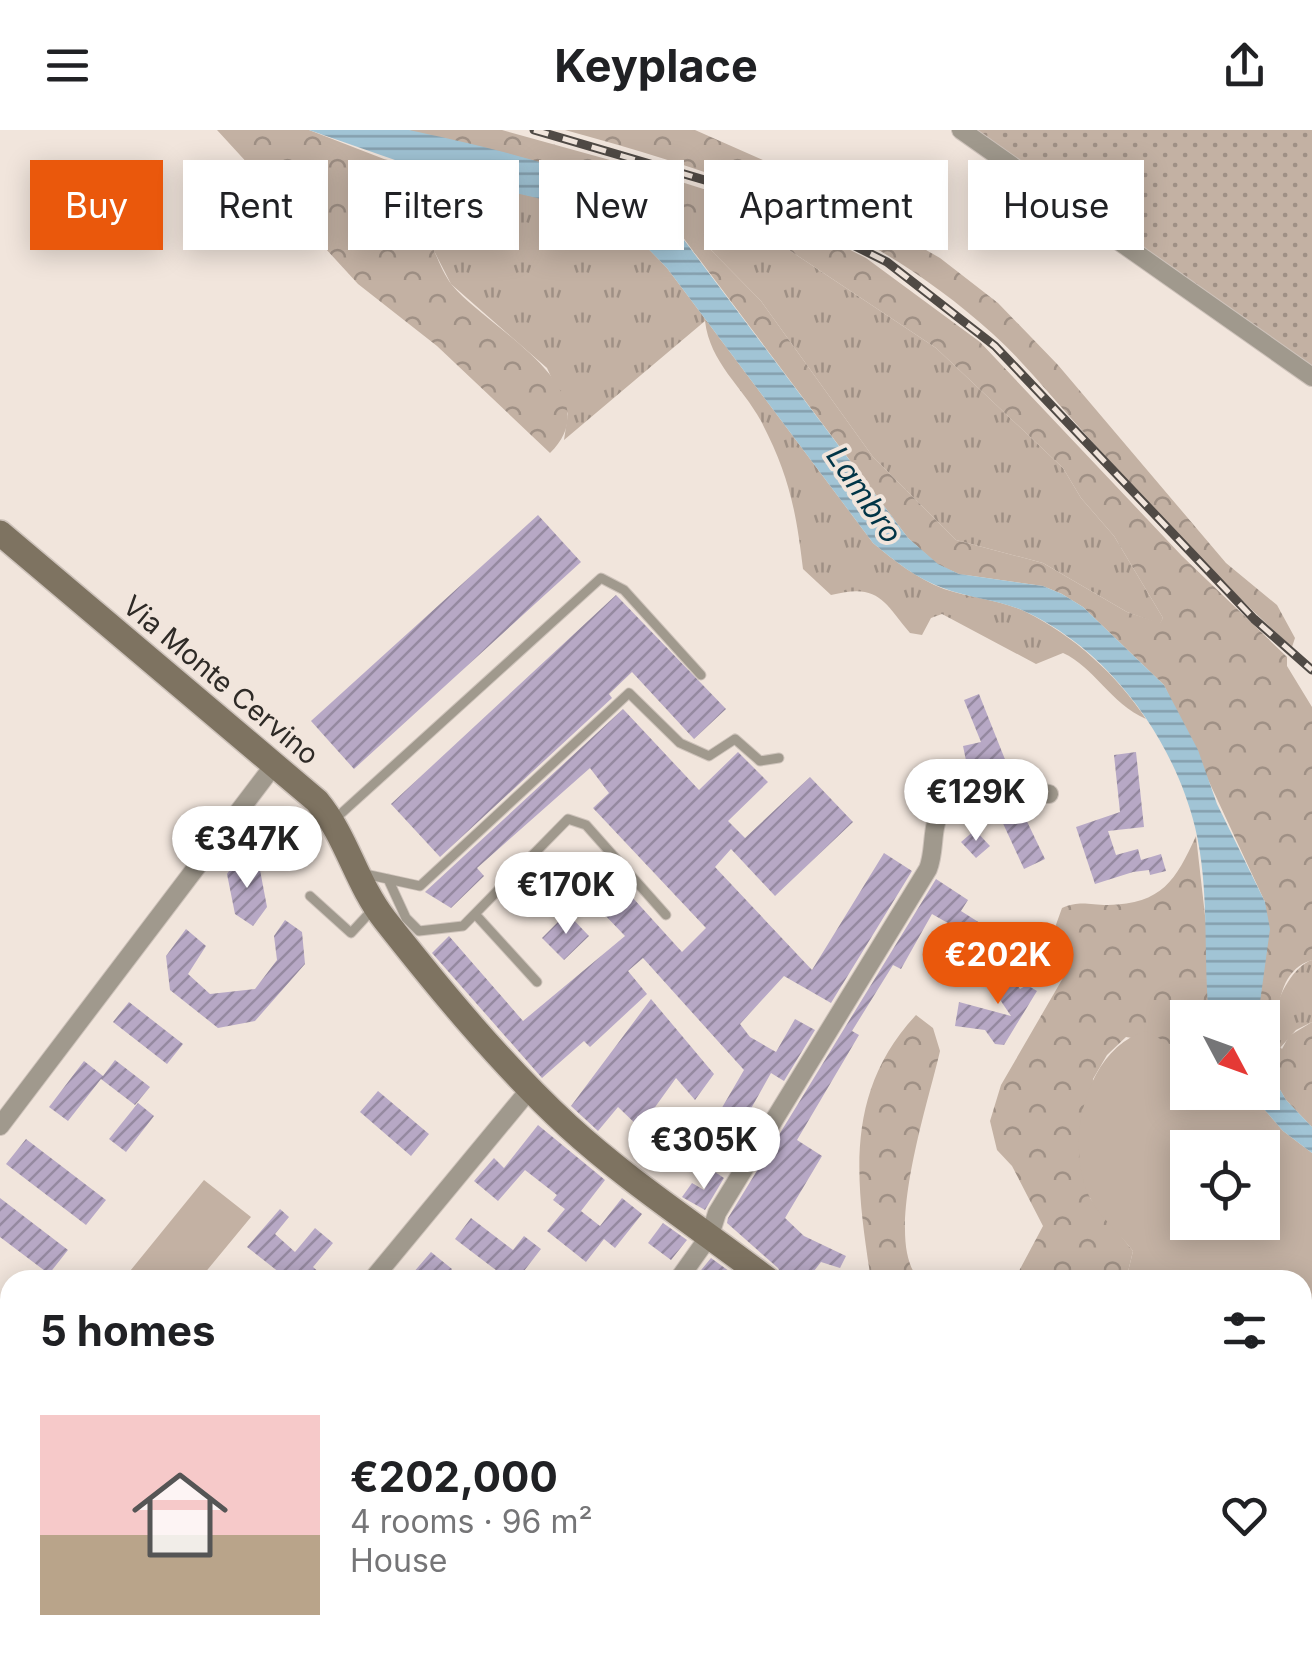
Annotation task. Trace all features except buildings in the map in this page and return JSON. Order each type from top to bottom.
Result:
[{"type":"street","points":[[961,130],[1312,378]]},
{"type":"street","name":"Via Monte Cervino","points":[[0,533],[274,764],[333,821],[376,906],[530,1089],[571,1129],[755,1270]]},
{"type":"street","points":[[0,1126],[274,764]]},
{"type":"street","points":[[685,1270],[710,1235],[727,1196],[928,869],[934,826],[946,802],[963,787],[976,783],[1050,794]]},
{"type":"street","points":[[380,1270],[530,1089]]},
{"type":"lane","points":[[333,821],[601,578],[624,590],[702,675]]},
{"type":"lane","points":[[357,873],[420,886],[630,693],[680,743],[708,756],[735,739],[760,761],[779,758]]},
{"type":"lane","points":[[388,879],[406,918],[418,932],[462,926],[568,820],[586,825],[666,914]]},
{"type":"lane","points":[[310,896],[351,933],[376,906]]},
{"type":"lane","points":[[475,914],[537,982]]},
{"type":"green space","points":[[217,130],[309,130],[384,159],[348,160],[348,250],[433,250],[452,285],[515,340],[556,383],[567,406],[566,429],[550,453],[437,346],[358,284],[327,250],[328,160],[244,160]]},
{"type":"green space","points":[[408,130],[502,130],[610,160],[539,160],[539,164]]},
{"type":"green space","points":[[565,130],[695,130],[763,160],[704,160],[704,172],[684,165],[684,160],[668,160]]},
{"type":"green space","points":[[971,130],[1312,130],[1312,370],[1142,250],[1144,160],[1014,160]]},
{"type":"green space","points":[[684,183],[704,189],[704,250],[711,250],[761,301],[873,457],[956,540],[1043,563],[1127,612],[1160,623],[1163,618],[1114,536],[1081,498],[1063,468],[936,348],[789,250],[850,250],[980,342],[1182,556],[1287,657],[1287,666],[1312,707],[1312,960],[1292,973],[1280,1001],[1258,1000],[1265,902],[1164,685],[1083,607],[1062,594],[1043,586],[959,574],[938,565],[908,538],[684,239]]},
{"type":"green space","points":[[519,193],[539,198],[539,250],[650,250],[667,268],[873,543],[934,585],[1016,608],[1043,621],[1108,672],[1146,719],[1122,704],[1084,667],[1063,653],[1036,664],[942,614],[931,618],[922,635],[910,633],[886,603],[870,593],[831,595],[803,569],[785,476],[761,421],[713,349],[705,321],[564,440],[568,414],[547,368],[451,284],[434,250],[519,250]]},
{"type":"green space","points":[[711,250],[789,250],[936,348],[1063,468],[1081,498],[1114,536],[1163,618],[1160,624],[1127,612],[1043,563],[956,540],[873,457],[761,301]]},
{"type":"green space","points":[[877,250],[926,250],[998,303],[1058,365],[1226,563],[1277,605],[1295,638],[1292,647],[1186,544],[993,334]]},
{"type":"green space","points":[[1196,836],[1207,933],[1209,1000],[1170,1000],[1170,1044],[1126,1037],[1107,1055],[1093,1079],[1090,1198],[1133,1251],[1128,1270],[1020,1270],[1043,1226],[1012,1166],[997,1150],[990,1121],[1001,1085],[1067,971],[1049,944],[1062,908],[1142,900],[1174,877]]},
{"type":"green space","points":[[1312,960],[1312,1022],[1296,1030],[1280,1048],[1279,1000],[1302,966]]},
{"type":"green space","points":[[916,1015],[933,1028],[940,1051],[906,1204],[905,1236],[914,1270],[870,1270],[861,1209],[860,1140],[876,1076],[892,1045]]},
{"type":"green space","points":[[1312,1022],[1312,1127],[1280,1090],[1280,1047],[1289,1036]]},
{"type":"green space","points":[[1146,1031],[1170,1044],[1170,1110],[1265,1110],[1283,1131],[1312,1153],[1312,1270],[1128,1270],[1133,1251],[1089,1196],[1082,1174],[1080,1125],[1095,1076],[1108,1056],[1125,1041]]},
{"type":"green space","points":[[204,1180],[251,1217],[207,1270],[131,1270]]},
{"type":"water","points":[[309,130],[409,130],[539,162],[539,198],[519,194],[519,160],[395,160]]},
{"type":"water","name":"Lambro","points":[[684,240],[908,538],[938,564],[959,574],[1043,586],[1062,594],[1083,607],[1164,685],[1198,750],[1217,804],[1265,902],[1270,929],[1260,1000],[1208,1000],[1204,898],[1195,827],[1171,761],[1133,700],[1083,648],[1055,628],[1014,607],[933,584],[873,543],[650,250],[684,250]]},
{"type":"water","points":[[1280,1090],[1312,1127],[1312,1153],[1283,1131],[1265,1110],[1280,1110]]},
{"type":"railway","points":[[534,130],[749,193],[887,262],[995,346],[1254,619],[1312,670]]}]
